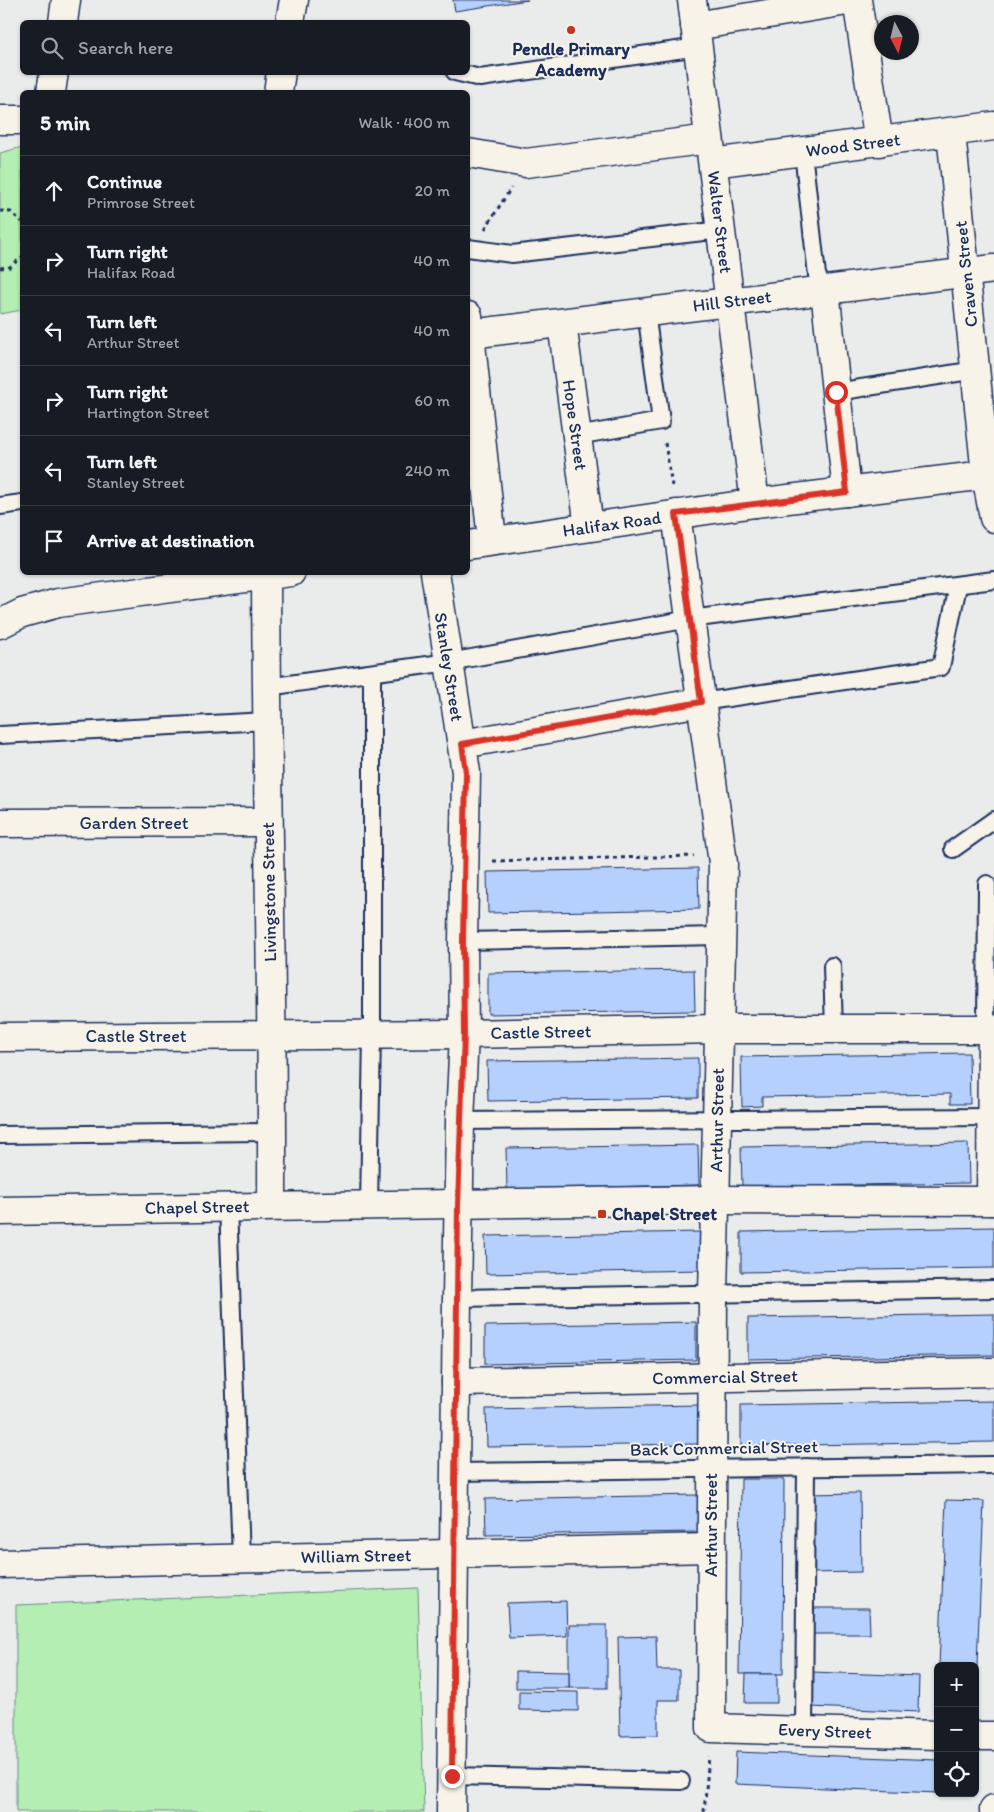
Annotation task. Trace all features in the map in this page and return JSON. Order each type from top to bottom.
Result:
[{"type":"street","points":[[62,20],[66,0]]},
{"type":"street","points":[[290,20],[294,0]]},
{"type":"street","points":[[695,25],[781,6],[853,0]]},
{"type":"street","points":[[857,0],[880,142]]},
{"type":"street","name":"Walter Street","points":[[695,25],[755,504]]},
{"type":"street","points":[[50,90],[53,75]]},
{"type":"street","points":[[278,90],[281,75]]},
{"type":"street","points":[[0,120],[20,120]]},
{"type":"street","name":"Wood Street","points":[[470,153],[526,164],[711,151],[803,152],[994,126]]},
{"type":"street","name":"Craven Street","points":[[951,133],[994,518]]},
{"type":"street","name":"Hill Street","points":[[470,325],[562,322],[994,269]]},
{"type":"street","points":[[825,290],[847,492]]},
{"type":"street","name":"Hope Street","points":[[562,322],[590,527]]},
{"type":"street","points":[[470,345],[480,543]]},
{"type":"street","name":"Halifax Road","points":[[480,543],[676,514],[990,474]]},
{"type":"street","name":"Arthur Street","points":[[676,514],[722,856],[713,1294],[711,1728]]},
{"type":"street","points":[[0,624],[22,614],[127,583],[279,575]]},
{"type":"street","name":"Livingstone Street","points":[[272,1206],[272,1035],[267,687],[279,575]]},
{"type":"street","name":"Stanley Street","points":[[434,575],[466,772],[463,941],[464,1034],[456,1298],[451,1812]]},
{"type":"street","points":[[462,744],[701,702]]},
{"type":"street","name":"Garden Street","points":[[0,823],[268,822]]},
{"type":"street","name":"Castle Street","points":[[0,1037],[464,1034],[719,1028],[989,1029]]},
{"type":"street","points":[[989,1029],[993,1201]]},
{"type":"street","name":"Chapel Street","points":[[0,1210],[715,1200],[993,1201]]},
{"type":"street","name":"Commercial Street","points":[[456,1382],[994,1372]]},
{"type":"street","name":"William Street","points":[[0,1564],[712,1548]]},
{"type":"street","name":"Every Street","points":[[711,1728],[934,1735]]},
{"type":"street","points":[[979,1736],[994,1736]]},
{"type":"lane","points":[[468,75],[480,78],[695,25]]},
{"type":"lane","points":[[803,152],[816,275],[825,290]]},
{"type":"lane","points":[[470,248],[512,254],[721,230]]},
{"type":"lane","points":[[577,436],[660,422],[646,312]]},
{"type":"lane","points":[[836,392],[976,370]]},
{"type":"lane","points":[[0,506],[20,503]]},
{"type":"lane","points":[[267,687],[449,662],[690,619],[994,580]]},
{"type":"lane","points":[[701,702],[941,667],[958,586]]},
{"type":"lane","points":[[369,1206],[372,1035],[372,673]]},
{"type":"lane","points":[[0,735],[267,721]]},
{"type":"lane","points":[[953,849],[994,820]]},
{"type":"lane","points":[[987,884],[989,1029]]},
{"type":"lane","points":[[463,941],[720,936]]},
{"type":"lane","points":[[832,966],[834,1029]]},
{"type":"lane","points":[[460,1121],[991,1117]]},
{"type":"lane","points":[[0,1135],[272,1132]]},
{"type":"lane","points":[[228,1206],[241,1558]]},
{"type":"lane","points":[[456,1298],[994,1289]]},
{"type":"lane","name":"Back Commercial Street","points":[[454,1472],[994,1465]]},
{"type":"lane","points":[[804,1731],[806,1467]]},
{"type":"lane","points":[[452,1776],[681,1781]]},
{"type":"path","points":[[470,248],[526,164]]},
{"type":"path","points":[[0,210],[11,212],[20,220]]},
{"type":"path","points":[[0,268],[10,267],[20,259]]},
{"type":"path","points":[[659,412],[676,514]]},
{"type":"path","points":[[464,862],[722,856]]},
{"type":"path","points":[[704,1812],[711,1728]]},
{"type":"green space","points":[[20,148],[20,310],[0,314],[0,153]]},
{"type":"green space","points":[[418,1588],[424,1812],[16,1812],[16,1605]]},
{"type":"building","points":[[453,0],[528,0],[455,11]]},
{"type":"building","points":[[698,868],[699,909],[488,913],[487,872]]},
{"type":"building","points":[[694,970],[695,1011],[488,1014],[488,973]]},
{"type":"building","points":[[969,1053],[970,1104],[950,1104],[950,1094],[762,1097],[762,1106],[742,1107],[741,1057]]},
{"type":"building","points":[[698,1058],[698,1098],[488,1101],[487,1061]]},
{"type":"building","points":[[968,1143],[969,1183],[742,1187],[741,1147]]},
{"type":"building","points":[[698,1145],[699,1185],[507,1189],[506,1148]]},
{"type":"building","points":[[994,1227],[994,1268],[741,1272],[741,1232]]},
{"type":"building","points":[[702,1232],[703,1270],[486,1274],[485,1236]]},
{"type":"building","points":[[994,1314],[994,1355],[748,1359],[748,1318]]},
{"type":"building","points":[[696,1322],[696,1360],[485,1364],[485,1326]]},
{"type":"building","points":[[994,1401],[994,1442],[741,1446],[741,1405]]},
{"type":"building","points":[[700,1405],[701,1444],[487,1447],[486,1409]]},
{"type":"building","points":[[741,1479],[784,1479],[783,1674],[739,1674]]},
{"type":"building","points":[[860,1493],[861,1572],[809,1573],[808,1494]]},
{"type":"building","points":[[698,1495],[698,1532],[486,1535],[485,1499]]},
{"type":"building","points":[[946,1500],[984,1501],[977,1662],[939,1662]]},
{"type":"building","points":[[566,1601],[567,1636],[509,1638],[507,1603]]},
{"type":"building","points":[[809,1608],[869,1608],[870,1634],[809,1634]]},
{"type":"building","points":[[569,1625],[607,1625],[607,1688],[569,1688]]},
{"type":"building","points":[[656,1636],[657,1670],[679,1670],[679,1700],[658,1700],[658,1735],[620,1736],[618,1637]]},
{"type":"building","points":[[516,1671],[569,1672],[569,1688],[516,1688]]},
{"type":"building","points":[[812,1672],[919,1676],[918,1712],[811,1707]]},
{"type":"building","points":[[746,1674],[777,1674],[777,1703],[745,1703]]},
{"type":"building","points":[[519,1691],[578,1692],[578,1711],[519,1710]]},
{"type":"building","points":[[736,1752],[934,1760],[934,1793],[735,1784]]},
{"type":"place","name":"Pendle Primary Academy","points":[[571,30]]},
{"type":"place","name":"Chapel Street","points":[[602,1214]]},
{"type":"route","points":[[452,1776],[458,1205],[464,1034],[463,941],[466,772],[462,744],[701,702],[676,514],[847,492],[836,392]]}]
